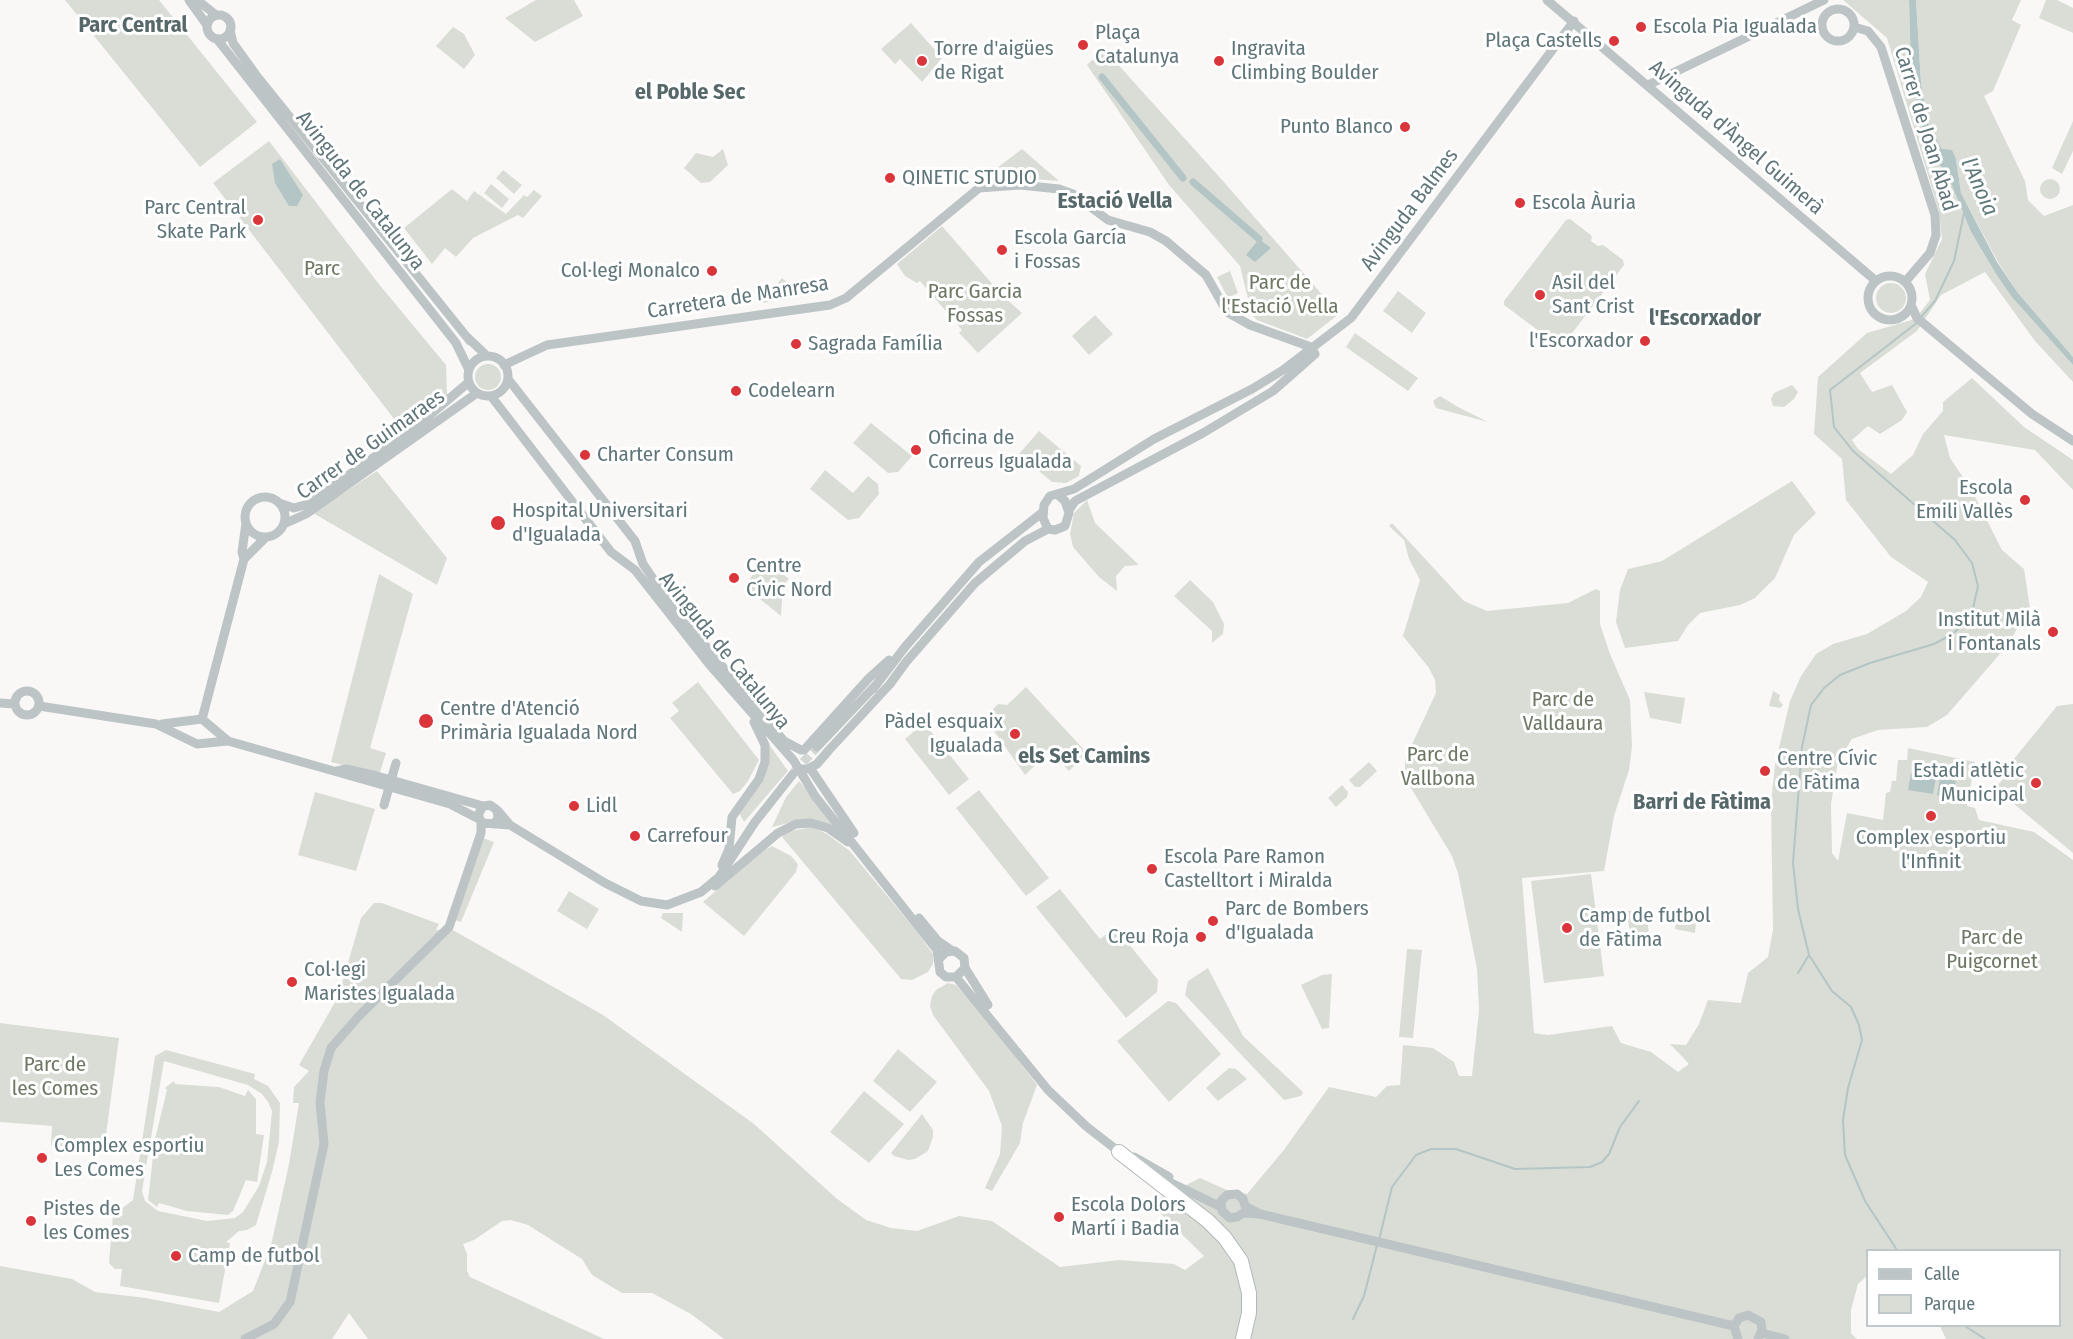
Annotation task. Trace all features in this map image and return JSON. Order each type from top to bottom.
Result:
[{"type":"highway","points":[[1119,1152],[1208,1221],[1241,1261],[1249,1293],[1249,1313],[1243,1339]]},
{"type":"street","points":[[189,0],[207,25],[209,34],[217,39],[224,38],[230,30],[227,19],[216,15],[197,0]]},
{"type":"street","name":"Avinguda d'Àngel Guimerà","points":[[1546,0],[1574,21],[1876,281]]},
{"type":"street","points":[[1648,85],[1824,0]]},
{"type":"street","points":[[1832,0],[1834,10]]},
{"type":"street","points":[[1834,10],[1849,14],[1854,27],[1850,36],[1842,41],[1827,37],[1823,22],[1827,14],[1834,10]]},
{"type":"street","points":[[207,25],[216,15]]},
{"type":"street","name":"Avinguda Balmes","points":[[1068,510],[1075,501],[1203,433],[1273,391],[1313,351],[1351,318],[1574,21]]},
{"type":"street","name":"Carrer de Joan Abad","points":[[1854,27],[1868,32],[1881,47],[1935,215],[1936,235],[1930,253],[1905,282]]},
{"type":"street","name":"Avinguda de Catalunya","points":[[230,30],[233,43],[256,75],[470,341]]},
{"type":"street","name":"Avinguda de Catalunya","points":[[217,39],[456,344],[469,370]]},
{"type":"street","name":"Carretera de Manresa","points":[[504,365],[547,345],[830,305],[846,298],[971,193],[989,185],[1059,189],[1073,194],[1107,220],[1150,232],[1166,242],[1206,275],[1227,312],[1250,325],[1313,351]]},
{"type":"street","points":[[1912,315],[1911,291],[1905,282],[1891,276],[1876,281],[1869,291],[1870,308],[1885,319],[1912,315],[2032,414],[2073,441]]},
{"type":"street","points":[[458,319],[470,341],[487,356]]},
{"type":"street","name":"Avinguda Balmes","points":[[1057,494],[1074,489],[1154,440],[1252,389],[1313,351]]},
{"type":"street","points":[[487,356],[497,358],[504,365],[508,379],[503,389],[491,396],[477,393],[469,382],[469,370],[477,359],[487,356]]},
{"type":"street","name":"Avinguda de Catalunya","points":[[508,379],[628,532],[655,583],[784,741],[802,750]]},
{"type":"street","name":"Carrer de Guimaraes","points":[[279,503],[294,508],[308,504],[411,430],[469,382]]},
{"type":"street","name":"Carrer de Guimaraes","points":[[284,524],[306,514],[477,393]]},
{"type":"street","name":"Avinguda de Catalunya","points":[[491,396],[611,552],[635,570],[748,709],[802,767],[938,941],[951,950]]},
{"type":"street","points":[[802,767],[817,764],[890,684],[916,650],[988,570],[1033,536],[1048,529],[1059,530],[1065,526],[1068,510],[1065,501],[1057,494],[1048,499],[1043,512],[979,562],[905,647],[873,689]]},
{"type":"street","points":[[202,719],[244,558],[266,537],[276,534],[284,524],[285,515],[279,503],[268,498],[255,500],[247,510],[242,552],[244,558]]},
{"type":"street","points":[[1043,512],[1048,529]]},
{"type":"street","points":[[246,523],[255,535],[266,537]]},
{"type":"street","points":[[802,767],[796,754],[869,678],[905,647]]},
{"type":"street","points":[[817,747],[873,689],[916,650]]},
{"type":"street","points":[[29,692],[37,697],[39,706],[34,713],[25,715],[18,711],[15,704],[20,694],[29,692]]},
{"type":"street","points":[[0,703],[15,704]]},
{"type":"street","points":[[39,706],[156,724],[202,719],[228,741]]},
{"type":"street","points":[[719,878],[729,849],[732,817],[759,779],[765,762],[765,745],[748,709]]},
{"type":"street","points":[[188,739],[185,730],[190,721]]},
{"type":"street","points":[[156,724],[196,744],[228,741],[337,771],[341,775],[417,789]]},
{"type":"street","points":[[206,742],[211,735],[211,726]]},
{"type":"street","points":[[354,778],[357,775],[483,806],[492,805],[510,825],[605,883],[641,901],[666,905],[687,900],[719,878],[755,822],[813,756],[802,750]]},
{"type":"street","name":"Avinguda de Catalunya","points":[[802,767],[815,796],[937,950],[938,960]]},
{"type":"street","points":[[377,781],[394,768]]},
{"type":"street","points":[[385,801],[394,768]]},
{"type":"street","points":[[394,768],[404,787],[458,807],[486,823],[510,825]]},
{"type":"street","points":[[337,771],[345,769],[377,781],[385,801]]},
{"type":"street","points":[[385,801],[404,787]]},
{"type":"street","points":[[483,806],[478,813],[486,823]]},
{"type":"street","points":[[246,1339],[274,1324],[290,1302],[324,1144],[320,1102],[324,1071],[331,1048],[358,1017],[449,927],[481,833],[486,823],[498,818],[498,812]]},
{"type":"street","points":[[703,890],[720,885],[778,833],[796,824],[811,823],[828,828],[864,855]]},
{"type":"street","points":[[965,968],[956,977],[946,977],[940,972],[938,960],[943,953],[951,950],[962,956],[965,968],[993,1012],[1058,1093],[1087,1122],[1156,1171],[1207,1193],[1225,1197],[1237,1194],[1243,1199],[1244,1210],[1237,1218],[1230,1218],[1223,1214],[1221,1207],[1225,1197]]},
{"type":"street","points":[[956,977],[1048,1090],[1087,1127],[1119,1152],[1155,1175],[1221,1207]]},
{"type":"street","points":[[1244,1210],[1734,1326]]},
{"type":"street","points":[[1734,1326],[1744,1316],[1753,1316],[1761,1323],[1760,1336],[1785,1339]]},
{"type":"street","points":[[1734,1326],[1738,1339]]},
{"type":"green space","name":"Parc Central","points":[[65,0],[159,0],[257,122],[200,167]]},
{"type":"green space","points":[[536,0],[574,0],[583,16],[535,42],[505,18]]},
{"type":"green space","points":[[1843,0],[1909,0],[1911,70],[1922,127],[1933,148],[1924,148],[1924,152],[1931,153],[1948,176],[1971,232],[1996,274],[2013,297],[2073,365],[2073,382],[2035,341],[1985,272],[1941,295],[1917,331],[1860,373],[1872,392],[1892,385],[1907,412],[1902,420],[1880,434],[1868,426],[1852,440],[1858,449],[1891,474],[1913,455],[1923,434],[1943,411],[1943,402],[1972,378],[2024,427],[2073,460],[2073,490],[2035,450],[1944,435],[1950,458],[1971,489],[2002,550],[2024,569],[2030,608],[2006,647],[1947,715],[1927,727],[1878,730],[1852,739],[1838,761],[1831,804],[1832,853],[1838,861],[1847,813],[1883,820],[1886,793],[1890,792],[1892,781],[1896,781],[1898,760],[1907,760],[1908,748],[1975,762],[1967,806],[1975,808],[1979,820],[2034,832],[2073,860],[2073,1339],[1946,1339],[1940,1327],[2061,1327],[2061,1249],[1866,1249],[1866,1277],[1858,1284],[1851,1310],[1851,1333],[1857,1339],[724,1339],[691,1314],[652,1293],[622,1293],[592,1275],[582,1259],[528,1225],[511,1220],[502,1221],[474,1240],[463,1244],[467,1254],[467,1271],[470,1277],[604,1339],[368,1339],[349,1313],[332,1339],[0,1339],[0,1266],[72,1279],[95,1292],[146,1298],[219,1312],[253,1291],[271,1245],[289,1164],[299,1103],[293,1103],[294,1087],[309,1071],[299,1065],[338,997],[361,918],[374,903],[382,903],[439,924],[436,930],[451,929],[603,1015],[754,1124],[836,1198],[866,1220],[891,1228],[917,1231],[959,1216],[992,1221],[1060,1267],[1119,1260],[1174,1264],[1185,1270],[1204,1256],[1150,1203],[1200,1178],[1227,1190],[1247,1194],[1283,1151],[1329,1087],[1376,1097],[1387,1086],[1400,1085],[1403,1045],[1433,1048],[1454,1062],[1459,1076],[1472,1076],[1479,1010],[1477,969],[1458,873],[1452,856],[1405,778],[1405,759],[1436,693],[1435,680],[1429,668],[1403,636],[1420,580],[1409,559],[1404,540],[1389,526],[1392,523],[1464,601],[1487,611],[1568,603],[1596,589],[1600,591],[1600,624],[1630,700],[1632,747],[1629,770],[1614,816],[1604,871],[1522,878],[1534,1033],[1548,1035],[1612,1026],[1621,1043],[1651,1052],[1678,1072],[1689,1064],[1670,1044],[1686,1045],[1699,1024],[1708,1000],[1741,1003],[1748,973],[1768,957],[1773,930],[1771,803],[1775,765],[1790,701],[1801,676],[1816,654],[1833,644],[1867,634],[1906,611],[1921,597],[1928,582],[1891,557],[1846,500],[1842,459],[1814,434],[1818,377],[1867,333],[1915,319],[1930,300],[1925,274],[1942,239],[1939,212],[1887,38]]},
{"type":"green space","points":[[1916,0],[2021,0],[2012,20],[2021,25],[1993,91],[1984,96],[2025,181],[2028,200],[2044,216],[2073,205],[2073,357],[2018,293],[1998,262],[1961,193],[1956,159],[1942,149],[1928,123],[1921,83]]},
{"type":"green space","points":[[2046,0],[2057,0],[2073,8],[2073,33],[2039,18]]},
{"type":"green space","points":[[911,23],[942,58],[922,82],[900,59],[895,64],[881,49]]},
{"type":"green space","points":[[453,27],[464,34],[475,55],[464,69],[436,46]]},
{"type":"green space","name":"Parc de l'Estació Vella","points":[[1104,49],[1339,314],[1307,339],[1257,320],[1252,315],[1240,266],[1169,185],[1087,65]]},
{"type":"green space","points":[[2073,121],[2073,151],[2062,174],[2052,168]]},
{"type":"green space","name":"Parc","points":[[269,141],[378,283],[446,365],[447,395],[404,432],[213,183]]},
{"type":"green space","points":[[723,149],[728,165],[710,182],[701,183],[684,168],[696,153],[713,157]]},
{"type":"green space","points":[[1022,149],[1059,181],[992,176],[993,171]]},
{"type":"green space","points":[[503,170],[522,185],[514,194],[496,178]]},
{"type":"green space","points":[[2050,179],[2057,182],[2060,189],[2057,196],[2050,199],[2043,196],[2040,189],[2043,182]]},
{"type":"green space","points":[[491,184],[509,199],[502,208],[484,193]]},
{"type":"green space","points":[[452,189],[467,201],[474,191],[506,214],[524,195],[527,197],[534,190],[542,196],[523,218],[518,215],[473,238],[456,257],[445,248],[432,264],[404,228]]},
{"type":"green space","points":[[1570,219],[1592,236],[1591,241],[1598,246],[1603,245],[1623,260],[1624,265],[1563,345],[1559,346],[1504,305],[1504,301],[1566,220]]},
{"type":"green space","name":"Parc Garcia Fossas","points":[[942,226],[1001,294],[1022,313],[978,353],[959,333],[962,330],[920,281],[917,283],[905,276],[897,264]]},
{"type":"green space","points":[[1230,271],[1238,293],[1228,298],[1217,277]]},
{"type":"green space","points":[[782,278],[799,292],[799,297],[762,303]]},
{"type":"green space","points":[[1891,283],[1902,287],[1906,298],[1902,309],[1891,313],[1880,309],[1876,298],[1880,287]]},
{"type":"green space","points":[[1398,291],[1426,313],[1412,333],[1383,311]]},
{"type":"green space","points":[[1095,315],[1113,334],[1089,355],[1072,336]]},
{"type":"green space","points":[[1355,333],[1418,378],[1408,391],[1346,347]]},
{"type":"green space","points":[[488,364],[497,368],[501,377],[497,386],[488,390],[479,386],[475,377],[479,368]]},
{"type":"green space","points":[[1792,385],[1798,392],[1794,399],[1784,407],[1773,406],[1771,399],[1774,393]]},
{"type":"green space","points":[[1440,396],[1488,422],[1436,408],[1433,401]]},
{"type":"green space","points":[[871,423],[912,456],[898,472],[888,473],[853,443]]},
{"type":"green space","points":[[1039,431],[1081,466],[1079,476],[1066,483],[1052,482],[1019,454]]},
{"type":"green space","points":[[825,470],[853,493],[868,476],[878,484],[879,494],[859,518],[848,520],[810,489]]},
{"type":"green space","points":[[377,471],[447,558],[437,585],[313,513]]},
{"type":"green space","points":[[1792,481],[1816,513],[1794,535],[1775,578],[1755,598],[1740,605],[1700,613],[1688,625],[1678,641],[1625,648],[1616,622],[1620,590],[1628,569],[1662,561]]},
{"type":"green space","points":[[1087,500],[1095,523],[1139,565],[1125,566],[1116,576],[1117,591],[1099,577],[1073,547],[1070,534],[1074,513]]},
{"type":"green space","points":[[763,558],[789,579],[783,585],[781,616],[745,587]]},
{"type":"green space","points":[[379,574],[413,594],[370,748],[386,753],[380,772],[374,773],[331,762]]},
{"type":"green space","points":[[1190,580],[1213,602],[1224,624],[1223,634],[1212,643],[1212,631],[1174,596]]},
{"type":"green space","points":[[698,682],[759,760],[748,781],[740,791],[733,794],[670,718],[679,711],[672,703]]},
{"type":"green space","points":[[1026,687],[1087,753],[1069,771],[1050,751],[1025,775],[985,718],[998,704],[1007,705]]},
{"type":"green space","points":[[1773,691],[1780,695],[1779,700],[1783,705],[1780,708],[1769,706]]},
{"type":"green space","points":[[1644,692],[1685,698],[1681,724],[1650,718]]},
{"type":"green space","name":"Estadi atlètic Municipal","points":[[2073,704],[2073,853],[1995,788],[2004,778],[2005,770],[2057,706]]},
{"type":"green space","points":[[924,723],[969,779],[949,795],[905,739]]},
{"type":"green space","points":[[768,743],[788,771],[744,822],[739,813],[759,784]]},
{"type":"green space","points":[[1369,762],[1377,771],[1360,787],[1355,787],[1349,780]]},
{"type":"green space","points":[[799,781],[836,825],[836,828],[801,820],[772,827],[786,797]]},
{"type":"green space","points":[[1342,785],[1348,792],[1347,797],[1336,807],[1328,798]]},
{"type":"green space","points":[[979,790],[1049,878],[1026,896],[956,808]]},
{"type":"green space","points":[[315,792],[375,809],[356,871],[298,855]]},
{"type":"green space","points":[[812,827],[827,834],[850,851],[917,932],[933,954],[933,964],[928,972],[912,980],[901,979],[782,837],[786,832]]},
{"type":"green space","points":[[483,838],[494,842],[461,922],[455,920]]},
{"type":"green space","points":[[772,846],[791,856],[798,864],[796,872],[744,936],[703,902],[761,852]]},
{"type":"green space","name":"Camp de futbol de Fàtima","points":[[1591,874],[1604,976],[1544,983],[1531,881]]},
{"type":"green space","points":[[1060,889],[1100,939],[1115,927],[1158,980],[1157,992],[1126,1018],[1036,907]]},
{"type":"green space","points":[[569,891],[599,909],[587,929],[557,911]]},
{"type":"green space","points":[[1626,910],[1647,915],[1650,946],[1632,942]]},
{"type":"green space","points":[[663,913],[683,913],[682,932],[661,918]]},
{"type":"green space","points":[[1676,920],[1696,923],[1695,933],[1675,929]]},
{"type":"green space","points":[[1407,949],[1422,950],[1413,1038],[1399,1037]]},
{"type":"green space","points":[[1208,968],[1243,1036],[1303,1092],[1301,1096],[1284,1100],[1185,995],[1188,981]]},
{"type":"green space","points":[[1332,974],[1329,1028],[1322,1029],[1301,985],[1322,975]]},
{"type":"green space","points":[[948,983],[956,985],[982,1013],[1037,1085],[1023,1123],[1020,1143],[992,1191],[985,1188],[1000,1154],[1002,1126],[989,1091],[933,1015],[930,1006],[932,996],[936,990]]},
{"type":"green space","points":[[1168,1001],[1176,1003],[1221,1054],[1169,1102],[1117,1041]]},
{"type":"green space","name":"Parc de les Comes","points":[[0,1023],[119,1038],[104,1150],[51,1145],[52,1126],[0,1122]]},
{"type":"green space","points":[[898,1049],[937,1082],[910,1112],[873,1081]]},
{"type":"green space","points":[[166,1050],[255,1074],[254,1079],[268,1086],[280,1103],[279,1142],[256,1225],[239,1231],[226,1242],[230,1243],[219,1303],[120,1286],[122,1269],[115,1269],[109,1263],[113,1215],[133,1200],[155,1056]],"holes":[[[164,1061],[248,1085],[262,1094],[272,1111],[267,1162],[259,1186],[243,1212],[235,1218],[207,1221],[158,1211],[145,1201],[142,1191]]]},
{"type":"green space","points":[[1229,1068],[1236,1069],[1247,1079],[1218,1101],[1206,1088]]},
{"type":"green space","points":[[174,1081],[175,1084],[219,1087],[245,1096],[248,1090],[256,1099],[256,1134],[264,1135],[257,1182],[246,1180],[233,1211],[228,1215],[187,1211],[159,1203],[157,1207],[148,1200],[155,1139],[167,1090],[165,1088]]},
{"type":"green space","points":[[864,1091],[904,1124],[869,1163],[830,1132]]},
{"type":"green space","points":[[922,1114],[933,1130],[928,1151],[915,1159],[908,1160],[894,1156],[891,1153]]},
{"type":"shaded area","points":[[1909,0],[1916,0],[1921,83],[1928,123],[1942,149],[1952,150],[1956,159],[1961,193],[1997,262],[2018,293],[2073,357],[2073,365],[2012,297],[1971,232],[1948,176],[1931,153],[1924,152],[1923,148],[1933,148],[1922,127],[1911,70]]},
{"type":"shaded area","points":[[280,159],[303,195],[297,206],[289,206],[275,183],[272,164]]},
{"type":"shaded area","points":[[1259,239],[1271,248],[1255,262],[1246,255]]},
{"type":"shaded area","points":[[1911,773],[1936,778],[1933,794],[1908,790]]},
{"type":"shaded area","points":[[1940,778],[1956,781],[1953,798],[1937,795]]},
{"type":"waterway","points":[[1102,77],[1183,178]]},
{"type":"waterway","points":[[1193,182],[1259,239]]},
{"type":"waterway","name":"l'Anoia","points":[[1921,317],[1935,301],[1954,261],[1964,213]]},
{"type":"waterway","points":[[1896,1249],[1865,1201],[1845,1155],[1843,1120],[1848,1088],[1862,1040],[1859,1025],[1851,1007],[1832,991],[1809,955],[1798,909],[1793,863],[1802,747],[1811,705],[1824,688],[1840,675],[1870,663],[1934,644],[1951,635],[1965,623],[1973,608],[1978,586],[1972,563],[1955,540],[1853,451],[1834,427],[1830,390],[1918,322]]},
{"type":"waterway","points":[[1798,973],[1809,955]]},
{"type":"waterway","points":[[1379,1240],[1392,1187],[1416,1155],[1431,1149],[1456,1149],[1515,1169],[1590,1167],[1602,1162],[1609,1154],[1620,1127],[1639,1101]]},
{"type":"waterway","points":[[1353,1319],[1364,1296],[1377,1245]]},
{"type":"waterway","points":[[1967,1327],[1985,1339]]},
{"type":"tunnel","points":[[794,772],[817,747]]},
{"type":"place","name":"Escola Pia Igualada","points":[[1641,27]]},
{"type":"place","name":"Plaça Castells","points":[[1614,41]]},
{"type":"place","name":"Plaça Catalunya","points":[[1083,45]]},
{"type":"place","name":"Torre d'aigües de Rigat","points":[[922,61]]},
{"type":"place","name":"Ingravita Climbing Boulder","points":[[1219,61]]},
{"type":"place","name":"Punto Blanco","points":[[1405,127]]},
{"type":"place","name":"QINETIC STUDIO","points":[[890,178]]},
{"type":"place","name":"Escola Àuria","points":[[1520,203]]},
{"type":"place","name":"Parc Central Skate Park","points":[[258,220]]},
{"type":"place","name":"Escola García i Fossas","points":[[1002,250]]},
{"type":"place","name":"Col·legi Monalco","points":[[712,271]]},
{"type":"place","name":"Asil del Sant Crist","points":[[1540,295]]},
{"type":"place","name":"l'Escorxador","points":[[1645,341]]},
{"type":"place","name":"Sagrada Família","points":[[796,344]]},
{"type":"place","name":"Codelearn","points":[[736,391]]},
{"type":"place","name":"Oficina de Correus Igualada","points":[[916,450]]},
{"type":"place","name":"Charter Consum","points":[[585,455]]},
{"type":"place","name":"Escola Emili Vallès","points":[[2025,500]]},
{"type":"place","name":"Hospital Universitari d'Igualada","points":[[498,523]]},
{"type":"place","name":"Centre Cívic Nord","points":[[734,578]]},
{"type":"place","name":"Institut Milà i Fontanals","points":[[2053,632]]},
{"type":"place","name":"Centre d'Atenció Primària Igualada Nord","points":[[426,721]]},
{"type":"place","name":"Pàdel esquaix Igualada","points":[[1015,734]]},
{"type":"place","name":"Centre Cívic de Fàtima","points":[[1765,771]]},
{"type":"place","name":"Estadi atlètic Municipal","points":[[2036,783]]},
{"type":"place","name":"Lidl","points":[[574,806]]},
{"type":"place","name":"Complex esportiu l'Infinit","points":[[1931,816]]},
{"type":"place","name":"Carrefour","points":[[635,836]]},
{"type":"place","name":"Escola Pare Ramon Castelltort i Miralda","points":[[1152,869]]},
{"type":"place","name":"Parc de Bombers d'Igualada","points":[[1213,921]]},
{"type":"place","name":"Camp de futbol de Fàtima","points":[[1567,928]]},
{"type":"place","name":"Creu Roja","points":[[1201,937]]},
{"type":"place","name":"Col·legi Maristes Igualada","points":[[292,982]]},
{"type":"place","name":"Complex esportiu Les Comes","points":[[42,1158]]},
{"type":"place","name":"Escola Dolors Martí i Badia","points":[[1059,1217]]},
{"type":"place","name":"Pistes de les Comes","points":[[31,1221]]},
{"type":"place","name":"Camp de futbol","points":[[176,1256]]},
{"type":"district","name":"Parc Central","points":[[133,26]]},
{"type":"district","name":"el Poble Sec","points":[[690,93]]},
{"type":"district","name":"Estació Vella","points":[[1115,202]]},
{"type":"district","name":"l'Escorxador","points":[[1705,319]]},
{"type":"district","name":"els Set Camins","points":[[1084,757]]},
{"type":"district","name":"Barri de Fàtima","points":[[1702,803]]},
{"type":"park label","name":"Parc de Valldaura","points":[[1563,712]]},
{"type":"park label","name":"Parc de Vallbona","points":[[1438,767]]},
{"type":"park label","name":"Parc de Puigcornet","points":[[1992,950]]}]
